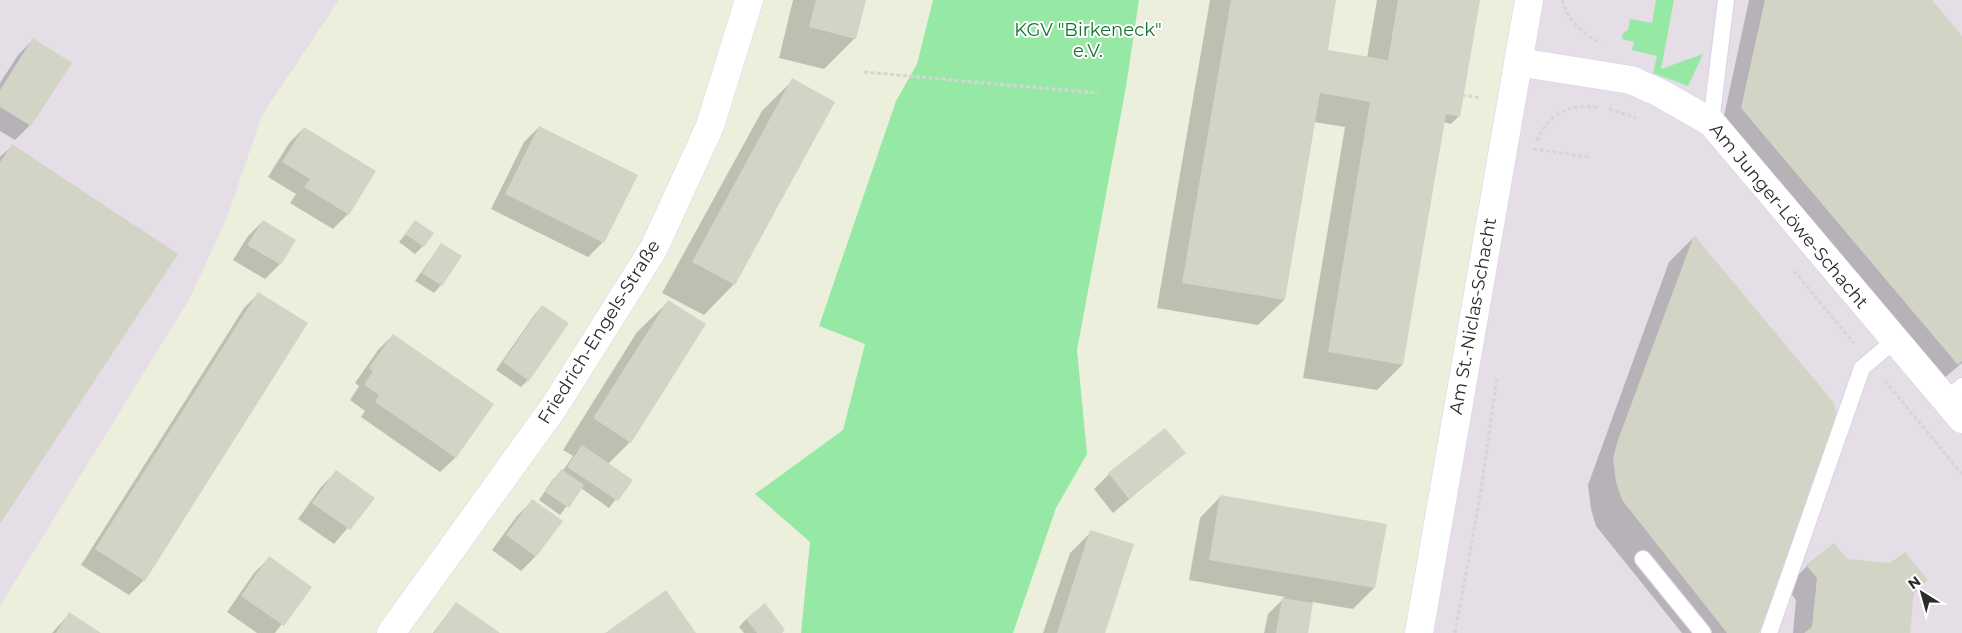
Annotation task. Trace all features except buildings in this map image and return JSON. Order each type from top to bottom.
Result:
[{"type":"street","name":"Friedrich-Engels-Straße","points":[[391,633],[554,407],[654,248],[710,126],[749,0]]},
{"type":"street","name":"Am St.-Niclas-Schacht","points":[[1419,633],[1529,0]]},
{"type":"street","name":"Am Junger-Löwe-Schacht","points":[[1518,62],[1631,80],[1660,93],[1711,122],[1895,340],[1957,402]]},
{"type":"lane","points":[[1711,122],[1726,0]]},
{"type":"lane","points":[[1769,633],[1862,368],[1895,340]]},
{"type":"lane","points":[[1643,559],[1703,633]]},
{"type":"path","points":[[1562,0],[1565,10],[1584,34],[1601,44],[1621,49],[1608,109]]},
{"type":"path","points":[[864,72],[1098,93]]},
{"type":"path","points":[[1532,158],[1543,127],[1556,115],[1569,108],[1584,106],[1608,109],[1639,119]]},
{"type":"path","points":[[1790,266],[1962,474]]},
{"type":"path","points":[[1455,633],[1480,497],[1498,370]]},
{"type":"shaded area","points":[[0,0],[339,0],[262,115],[228,215],[190,298],[0,606]]},
{"type":"shaded area","points":[[1519,0],[1962,0],[1962,633],[1412,633]]},
{"type":"green space","name":"KGV \"Birkeneck\" e.V.","points":[[933,0],[1139,0],[1126,87],[1077,350],[1087,454],[1056,508],[1013,633],[801,633],[810,542],[755,494],[843,430],[865,344],[819,326],[896,101],[917,64]]},
{"type":"green space","points":[[1656,0],[1674,0],[1661,69],[1703,54],[1688,86],[1653,73],[1657,56],[1632,50],[1634,42],[1622,39],[1623,33],[1628,30],[1630,19],[1652,23]]}]
